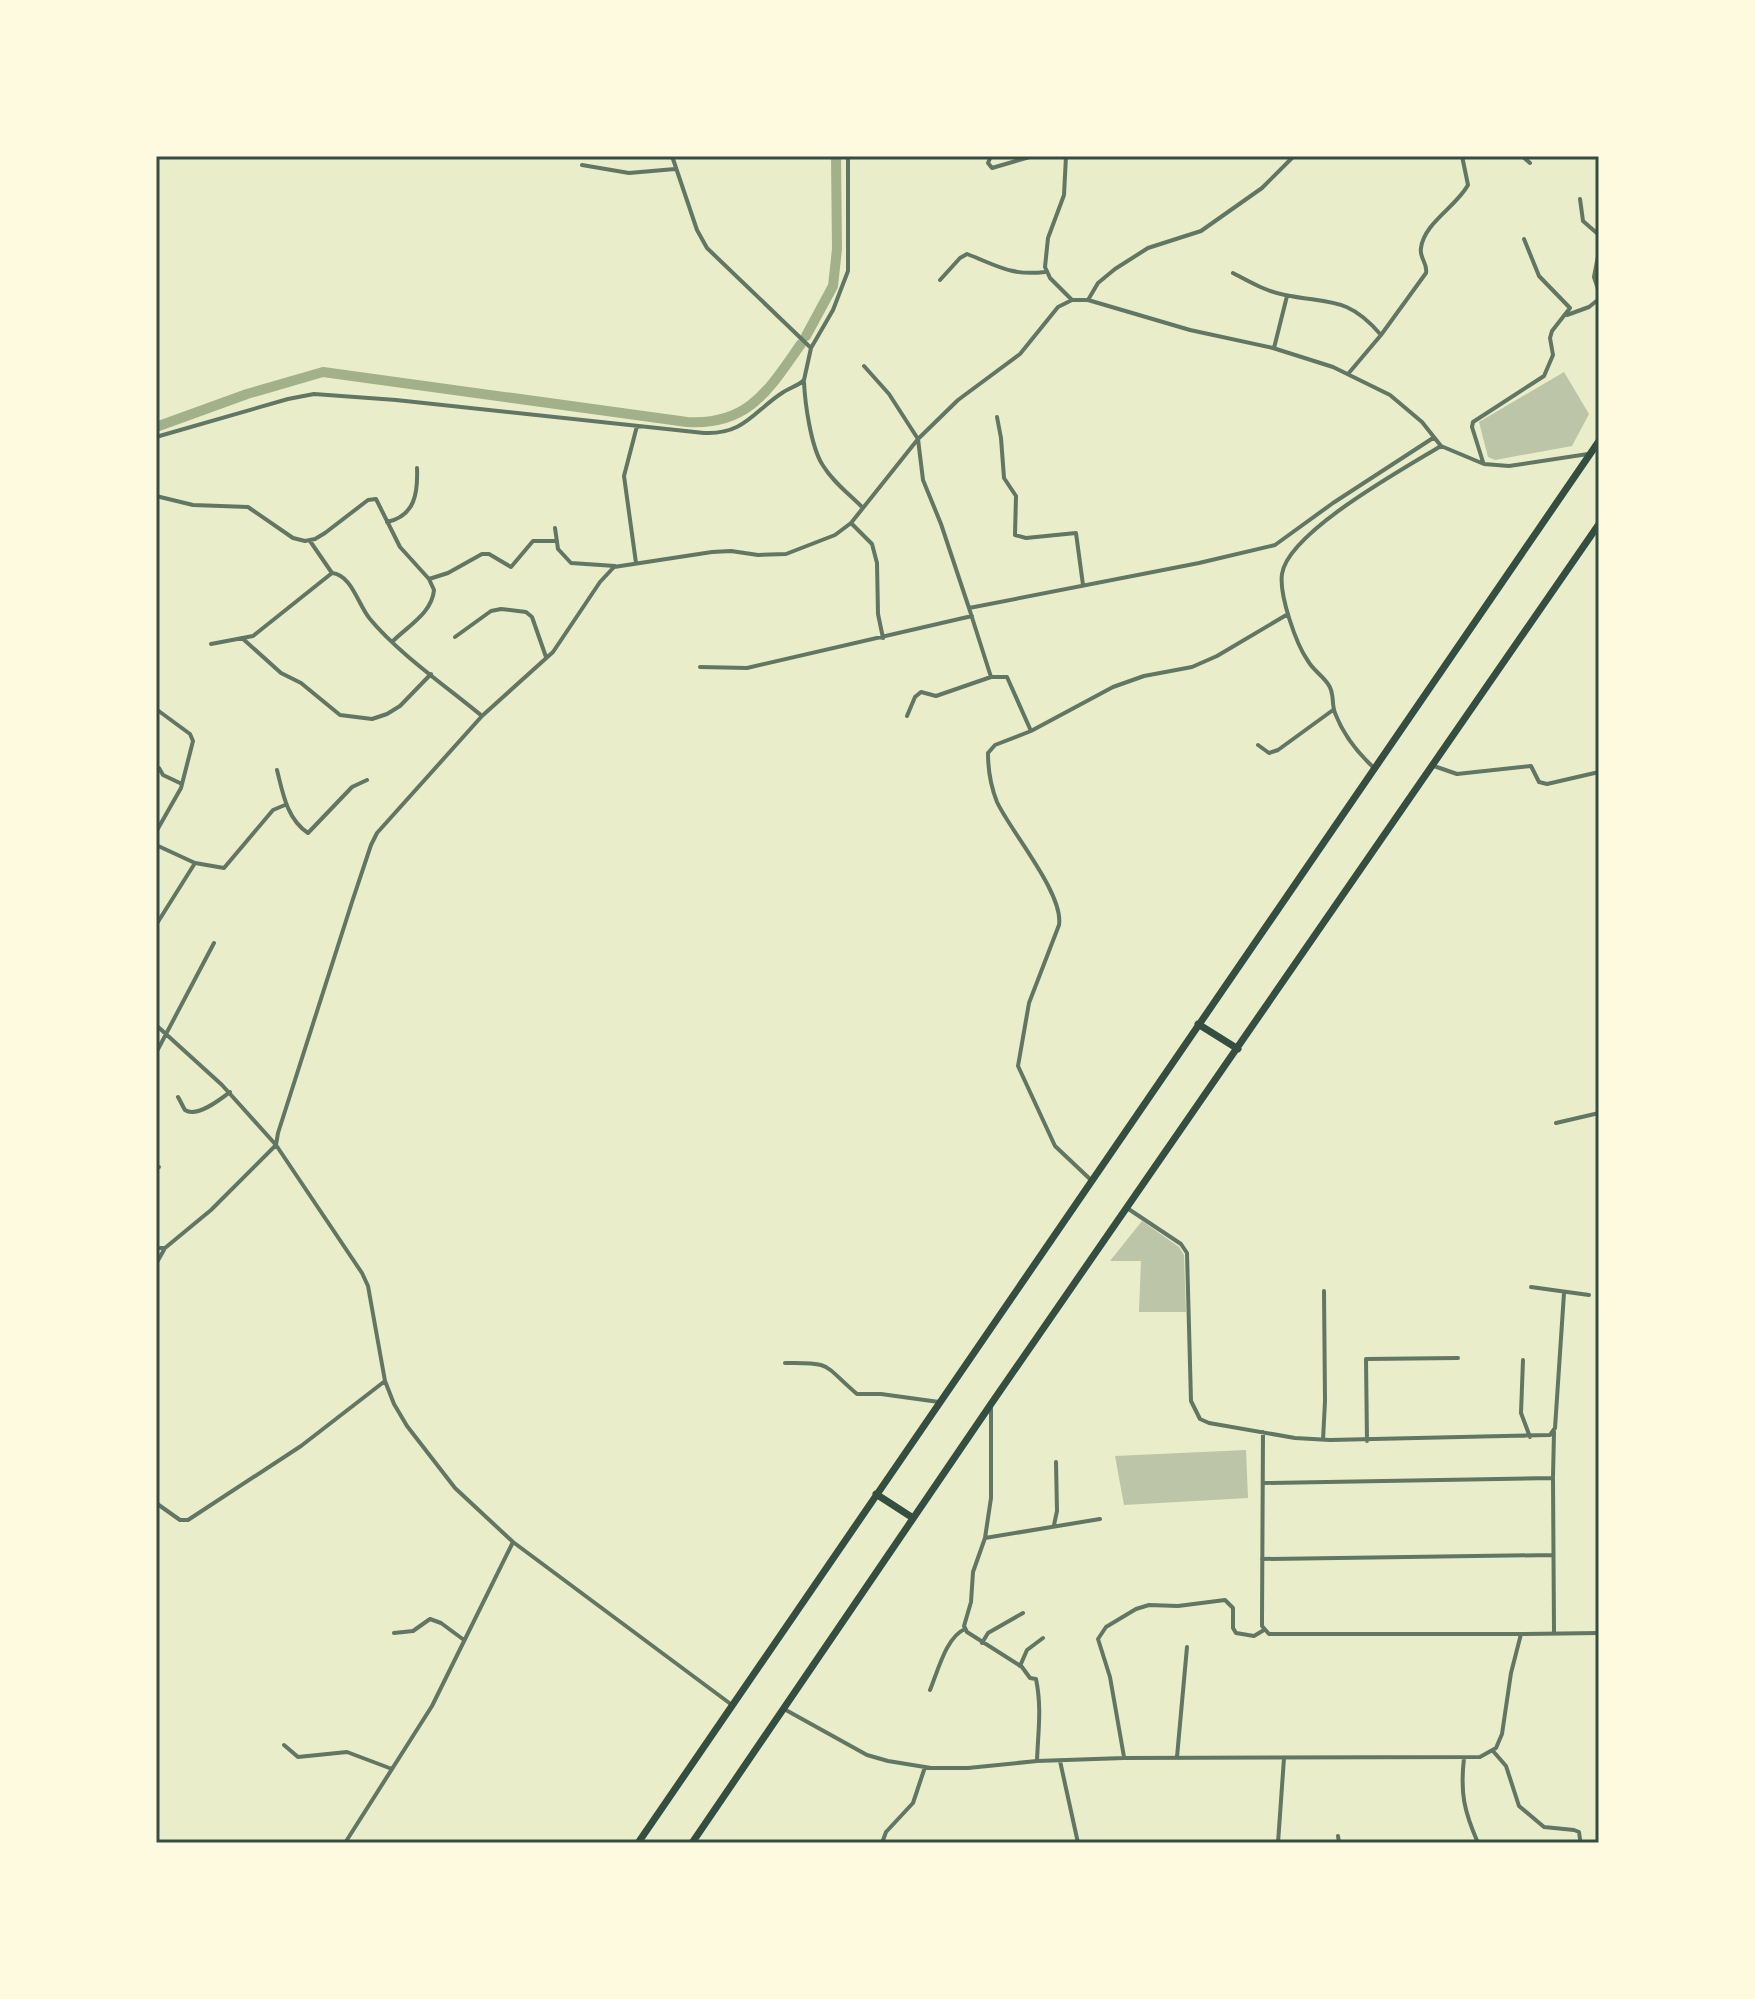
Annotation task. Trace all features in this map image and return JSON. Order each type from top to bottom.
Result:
[{"type":"main road","points":[[638,1843],[1599,441]]},
{"type":"main road","points":[[692,1843],[1599,524]]},
{"type":"main road","points":[[1198,1024],[1238,1049]]},
{"type":"main road","points":[[876,1494],[913,1518]]},
{"type":"street","points":[[672,156],[697,230],[707,248],[811,348]]},
{"type":"street","points":[[848,156],[848,271],[833,310],[811,348],[804,396],[819,457],[837,483],[862,507]]},
{"type":"street","points":[[991,156],[988,163],[992,168],[1033,156]]},
{"type":"street","points":[[1066,156],[1064,195],[1048,238],[1045,272],[1072,300]]},
{"type":"street","points":[[1088,300],[1098,283],[1115,269],[1148,248],[1201,231],[1262,188],[1294,156]]},
{"type":"street","points":[[1348,374],[1426,273],[1427,266],[1420,250],[1426,235],[1466,189],[1462,156]]},
{"type":"street","points":[[1522,156],[1530,163]]},
{"type":"street","points":[[582,165],[629,173],[675,169]]},
{"type":"street","points":[[1580,199],[1583,221],[1599,235]]},
{"type":"street","points":[[1484,464],[1473,422],[1544,376],[1553,355],[1550,335],[1569,306],[1539,276],[1524,239]]},
{"type":"street","points":[[1599,251],[1594,277],[1599,292]]},
{"type":"street","points":[[940,280],[967,254],[1003,270],[1022,274],[1045,272]]},
{"type":"street","points":[[1233,273],[1262,289],[1287,296],[1321,299],[1350,309],[1363,316],[1381,335]]},
{"type":"street","points":[[1273,348],[1287,296]]},
{"type":"street","points":[[1565,316],[1589,307],[1599,299]]},
{"type":"street","points":[[555,528],[564,558],[575,565],[617,566],[731,551],[758,555],[786,554],[825,541],[851,523],[918,439],[958,400],[1020,354],[1058,307],[1072,300],[1088,300],[1190,330],[1273,348],[1348,374],[1401,403],[1422,422],[1441,446],[1484,464],[1509,466],[1591,454]]},
{"type":"street","points":[[864,366],[889,394],[918,439],[923,480],[941,524],[991,677]]},
{"type":"street","points":[[156,437],[314,394],[719,433],[747,422],[779,394],[804,380]]},
{"type":"street","points":[[997,417],[1004,478],[1016,496],[1015,535],[1026,538],[1076,533],[1083,585]]},
{"type":"street","points":[[636,563],[624,476],[637,426]]},
{"type":"street","points":[[969,608],[1199,563],[1281,542],[1333,503],[1433,438]]},
{"type":"street","points":[[1376,769],[1353,746],[1333,710],[1331,688],[1308,661],[1288,614],[1281,587],[1282,573],[1291,553],[1300,543],[1336,514],[1441,446]]},
{"type":"street","points":[[386,522],[404,516],[412,507],[418,487],[417,468]]},
{"type":"street","points":[[156,496],[193,505],[248,507],[293,538],[310,541],[324,557],[332,573],[344,577],[366,614],[393,641],[482,716]]},
{"type":"street","points":[[310,541],[371,498],[380,502],[386,522],[400,547],[429,579],[434,590],[432,600],[393,641]]},
{"type":"street","points":[[851,523],[872,544],[877,563],[878,614],[883,638]]},
{"type":"street","points":[[429,579],[448,573],[482,554],[489,554],[511,567],[533,541],[557,541]]},
{"type":"street","points":[[156,1264],[165,1248],[211,1210],[276,1145],[371,845],[388,821],[482,716],[565,637],[600,582],[617,566]]},
{"type":"street","points":[[211,644],[253,636],[332,573]]},
{"type":"street","points":[[455,637],[491,611],[526,612],[532,617],[546,658]]},
{"type":"street","points":[[1092,1180],[1055,1146],[1018,1066],[1029,1003],[1059,925],[1060,914],[996,799],[988,769],[988,753],[995,745],[1031,731],[1113,687],[1144,676],[1192,667],[1217,656],[1288,614]]},
{"type":"street","points":[[700,667],[747,668],[972,616]]},
{"type":"street","points":[[242,638],[285,677],[301,683],[340,715],[372,719],[387,714],[400,706],[431,674]]},
{"type":"street","points":[[907,716],[915,697],[921,692],[936,696],[991,677],[1007,677],[1031,731]]},
{"type":"street","points":[[156,709],[192,737],[183,784],[159,821],[156,832]]},
{"type":"street","points":[[1258,745],[1269,753],[1278,750],[1333,710]]},
{"type":"street","points":[[1431,765],[1457,774],[1531,766],[1539,782],[1547,784],[1599,772]]},
{"type":"street","points":[[159,768],[163,775],[183,784]]},
{"type":"street","points":[[277,770],[285,805],[308,833],[352,787],[367,780]]},
{"type":"street","points":[[156,845],[195,863],[224,868],[269,814],[285,805]]},
{"type":"street","points":[[156,925],[195,863]]},
{"type":"street","points":[[156,1053],[214,943]]},
{"type":"street","points":[[156,1025],[230,1092],[276,1145],[367,1283],[385,1381],[401,1417],[455,1488],[513,1542],[732,1705]]},
{"type":"street","points":[[178,1097],[189,1111],[214,1106],[230,1092]]},
{"type":"street","points":[[1556,1123],[1599,1113]]},
{"type":"street","points":[[1127,1208],[1181,1244],[1187,1253],[1190,1382],[1193,1410],[1200,1419],[1209,1423],[1323,1440],[1530,1437],[1547,1436],[1554,1432]]},
{"type":"street","points":[[156,1248],[165,1248]]},
{"type":"street","points":[[1531,1287],[1589,1295]]},
{"type":"street","points":[[1323,1440],[1326,1373],[1324,1291]]},
{"type":"street","points":[[1554,1633],[1554,1432],[1564,1293]]},
{"type":"street","points":[[1367,1441],[1366,1359],[1458,1358]]},
{"type":"street","points":[[1523,1360],[1521,1413],[1530,1437]]},
{"type":"street","points":[[785,1363],[818,1362],[832,1370],[857,1394],[939,1402]]},
{"type":"street","points":[[156,1503],[180,1520],[188,1520],[301,1446],[385,1381]]},
{"type":"street","points":[[965,1629],[973,1572],[985,1538],[991,1498],[991,1404]]},
{"type":"street","points":[[1263,1432],[1264,1630]]},
{"type":"street","points":[[1054,1525],[1057,1511],[1056,1462]]},
{"type":"street","points":[[1263,1483],[1553,1478]]},
{"type":"street","points":[[985,1538],[1100,1519]]},
{"type":"street","points":[[345,1843],[432,1706],[513,1542]]},
{"type":"street","points":[[1262,1559],[1553,1555]]},
{"type":"street","points":[[1124,1758],[1110,1677],[1098,1639],[1106,1627],[1149,1605],[1178,1606],[1225,1600],[1233,1608],[1236,1633],[1254,1636],[1264,1630],[1279,1635],[1599,1633]]},
{"type":"street","points":[[982,1643],[988,1633],[1023,1613]]},
{"type":"street","points":[[394,1633],[413,1631],[430,1619],[441,1623],[465,1641]]},
{"type":"street","points":[[965,1629],[1020,1666],[1030,1678],[1036,1679],[1041,1712],[1037,1761]]},
{"type":"street","points":[[930,1690],[951,1641],[965,1629]]},
{"type":"street","points":[[784,1709],[867,1755],[925,1767],[968,1768],[1037,1761],[1124,1758],[1464,1758],[1486,1755],[1502,1734],[1511,1673],[1521,1634]]},
{"type":"street","points":[[1020,1666],[1027,1650],[1043,1638]]},
{"type":"street","points":[[1177,1758],[1187,1647]]},
{"type":"street","points":[[284,1745],[298,1757],[347,1752],[392,1769]]},
{"type":"street","points":[[1492,1751],[1506,1766],[1519,1806],[1544,1827],[1574,1830],[1579,1832],[1580,1839]]},
{"type":"street","points":[[1278,1843],[1284,1757]]},
{"type":"street","points":[[1464,1758],[1462,1793],[1466,1816],[1478,1843]]},
{"type":"street","points":[[1060,1761],[1078,1843]]},
{"type":"street","points":[[882,1843],[886,1832],[913,1803],[925,1767]]},
{"type":"street","points":[[1338,1836],[1339,1843]]},
{"type":"building","points":[[1564,372],[1589,414],[1572,446],[1495,460],[1488,457],[1479,422]]},
{"type":"building","points":[[1142,1221],[1179,1247],[1184,1255],[1186,1312],[1139,1312],[1141,1261],[1110,1261]]},
{"type":"building","points":[[1246,1450],[1248,1498],[1124,1505],[1115,1456]]},
{"type":"waterway","points":[[806,336],[833,286],[837,249],[836,156]]},
{"type":"waterway","points":[[156,427],[247,394],[323,372],[687,422],[708,422],[742,411],[755,401],[767,390],[801,344]]}]
